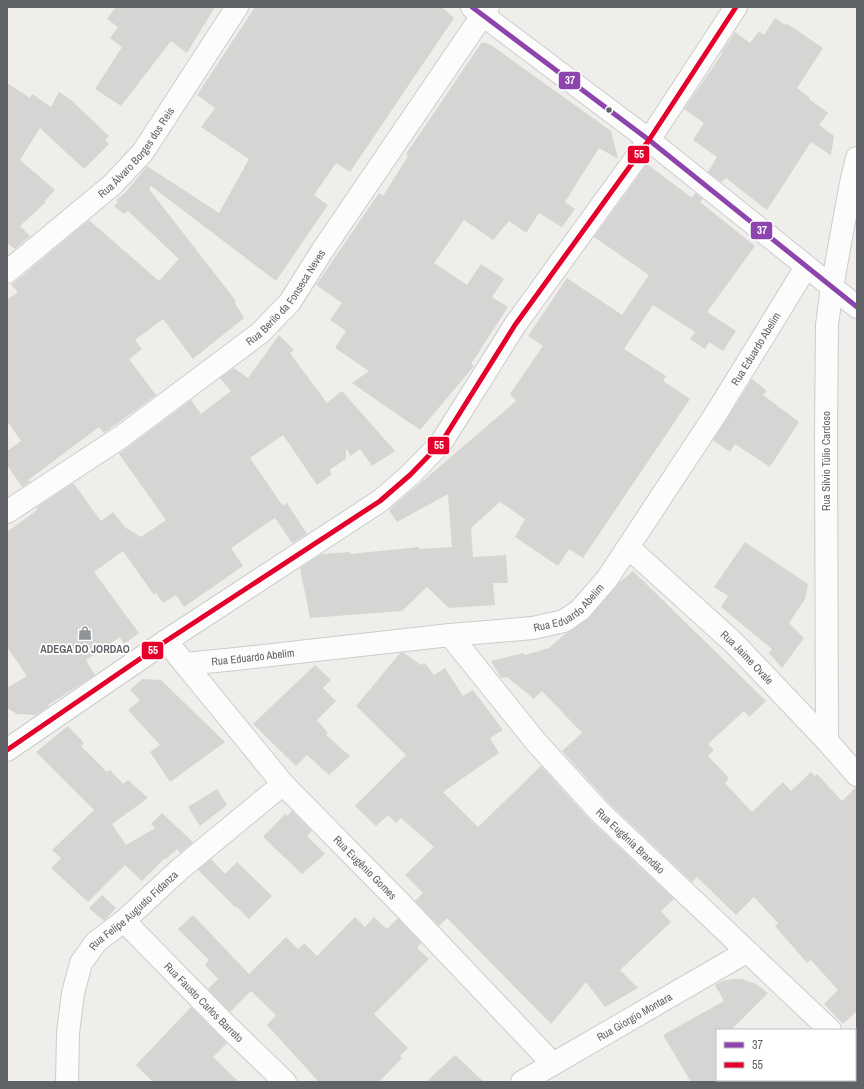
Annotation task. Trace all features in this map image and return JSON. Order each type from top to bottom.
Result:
[{"type":"street","name":"Rua Álvaro Borges dos Reis","points":[[7,272],[112,185],[143,152],[237,7]]},
{"type":"street","points":[[11,739],[166,641],[380,501],[410,476],[441,443],[515,325],[649,140],[736,7]]},
{"type":"street","points":[[481,9],[649,140],[857,307]]},
{"type":"street","name":"Rua Berilo da Fonseca Neves","points":[[7,512],[127,433],[260,333],[285,308],[481,9]]},
{"type":"street","name":"Rua Silvio Túlio Cardoso","points":[[827,741],[828,325],[832,287],[857,158]]},
{"type":"street","name":"Rua Eduardo Abelim","points":[[184,664],[450,635],[533,628],[564,621],[580,610],[603,584],[629,548],[717,412],[806,266]]},
{"type":"street","name":"Rua Jaime Ovale","points":[[629,548],[734,643],[827,741],[857,775]]},
{"type":"street","name":"Rua Eugênia Brandão","points":[[450,635],[536,742],[600,812],[829,1029]]},
{"type":"street","points":[[166,641],[184,664]]},
{"type":"street","name":"Rua Eugênio Gomes","points":[[184,664],[283,784],[403,906],[553,1064]]},
{"type":"street","name":"Rua Felipe Augusto Fidanza","points":[[67,1082],[68,1034],[73,993],[81,963],[96,942],[124,921],[180,869],[283,784]]},
{"type":"street","name":"Rua Fausto Carlos Barreto","points":[[124,921],[228,1027],[285,1082]]},
{"type":"street","name":"Rua Giorgio Montara","points":[[522,1082],[746,952]]},
{"type":"building","points":[[116,7],[215,7],[187,53],[171,41],[121,106],[95,89],[122,47],[110,38],[118,27],[107,19]]},
{"type":"building","points":[[255,7],[442,7],[454,18],[350,172],[336,163],[314,195],[328,205],[276,281],[151,186],[149,189],[236,301],[235,303],[244,318],[193,359],[163,319],[135,340],[142,349],[129,359],[156,395],[104,433],[99,427],[27,481],[31,481],[22,487],[7,465],[7,451],[21,441],[7,421],[7,300],[18,292],[11,284],[89,220],[159,281],[179,259],[128,211],[124,214],[114,206],[118,202],[116,200],[125,193],[147,166],[219,213],[249,159],[201,127],[215,108],[197,95]]},
{"type":"building","points":[[775,18],[785,25],[786,23],[823,48],[797,88],[828,113],[819,125],[834,136],[831,155],[811,142],[767,210],[726,178],[721,182],[708,172],[717,157],[693,140],[704,123],[684,109],[722,54],[721,53],[735,32],[750,43],[759,31],[764,35]]},
{"type":"building","points":[[482,42],[491,45],[611,131],[618,159],[599,148],[565,202],[575,209],[562,227],[539,213],[526,233],[509,221],[493,240],[464,220],[434,263],[467,285],[481,264],[504,279],[492,297],[508,307],[471,364],[474,366],[420,430],[352,383],[369,371],[335,348],[346,331],[330,320],[342,303],[316,285],[379,193],[383,196],[408,156],[406,154]]},
{"type":"building","points":[[7,83],[30,98],[32,94],[51,107],[59,92],[71,100],[109,136],[105,140],[109,144],[84,169],[40,128],[20,160],[55,190],[45,201],[46,202],[20,226],[30,236],[15,249],[7,243]]},
{"type":"building","points":[[647,164],[692,198],[695,193],[703,199],[700,202],[755,246],[707,312],[736,331],[723,351],[709,342],[705,349],[690,339],[695,332],[653,305],[624,349],[666,376],[663,381],[690,399],[583,558],[569,549],[558,566],[515,537],[525,519],[500,502],[471,528],[473,557],[506,555],[508,583],[493,583],[495,605],[449,608],[427,587],[402,611],[310,618],[300,568],[321,554],[350,552],[350,554],[419,547],[419,549],[452,547],[448,494],[397,522],[389,510],[516,401],[510,394],[543,346],[528,336],[567,278],[622,315],[649,275],[594,237]]},
{"type":"building","points":[[279,335],[294,350],[290,353],[327,403],[342,391],[395,451],[372,466],[360,449],[351,456],[346,448],[346,459],[329,470],[332,474],[317,485],[283,435],[250,458],[283,506],[287,503],[307,534],[292,543],[275,518],[231,548],[243,566],[184,607],[176,595],[163,603],[156,593],[154,595],[123,551],[94,572],[139,633],[124,644],[120,637],[86,660],[95,675],[48,705],[49,706],[36,715],[17,714],[7,708],[7,688],[27,676],[7,647],[7,532],[37,510],[36,508],[72,484],[74,484],[101,521],[113,512],[126,528],[141,537],[166,520],[119,454],[191,400],[201,414],[231,391],[220,378],[234,368],[248,378]]},
{"type":"building","points":[[752,379],[767,391],[763,395],[799,422],[770,467],[735,444],[730,452],[713,440]]},
{"type":"building","points":[[745,542],[808,584],[805,599],[789,623],[804,638],[782,668],[769,653],[772,649],[721,607],[728,596],[714,587]]},
{"type":"building","points":[[633,571],[766,701],[749,717],[744,711],[708,744],[714,750],[708,756],[729,778],[725,783],[752,812],[783,782],[791,791],[811,772],[815,776],[817,774],[842,801],[857,787],[857,1011],[843,1024],[824,1004],[838,990],[811,960],[807,963],[775,926],[778,923],[754,897],[736,915],[697,877],[692,882],[609,803],[562,751],[582,733],[542,691],[534,699],[507,677],[501,678],[491,661],[523,653],[525,655],[549,648],[565,634],[589,618],[619,583]]},
{"type":"building","points":[[400,653],[404,653],[421,665],[425,663],[434,675],[445,668],[463,696],[473,690],[503,730],[490,738],[499,753],[443,792],[478,827],[541,766],[591,821],[674,899],[661,911],[671,922],[620,970],[638,988],[605,1007],[586,982],[551,1024],[447,918],[439,926],[415,901],[423,893],[405,875],[434,847],[401,818],[396,823],[388,815],[376,826],[355,806],[406,755],[356,706]]},
{"type":"building","points":[[315,665],[331,680],[323,688],[336,701],[317,720],[328,733],[326,735],[350,756],[329,775],[307,755],[296,766],[253,724]]},
{"type":"building","points":[[142,679],[161,680],[225,742],[170,782],[150,752],[160,745],[128,710],[140,700],[130,690]]},
{"type":"building","points":[[68,726],[84,743],[81,746],[107,772],[110,770],[123,784],[128,780],[148,798],[112,824],[126,845],[155,828],[151,824],[162,813],[193,842],[180,853],[177,849],[166,859],[165,858],[142,881],[125,865],[88,902],[51,868],[61,858],[52,850],[94,810],[36,752]]},
{"type":"building","points":[[217,789],[227,805],[200,826],[188,807]]},
{"type":"building","points":[[292,811],[312,831],[307,836],[325,854],[302,874],[263,837],[285,814],[287,816]]},
{"type":"building","points":[[211,859],[225,874],[237,862],[272,896],[249,919],[198,870]]},
{"type":"building","points":[[102,895],[116,908],[104,921],[89,908]]},
{"type":"building","points":[[193,915],[249,974],[286,937],[298,949],[304,943],[317,956],[355,917],[365,927],[374,917],[387,929],[398,918],[421,943],[417,948],[429,959],[374,1014],[408,1048],[400,1056],[402,1058],[379,1082],[319,1082],[267,1025],[276,1015],[251,991],[230,1012],[208,989],[218,979],[205,965],[209,960],[178,929]]},
{"type":"building","points":[[742,979],[756,984],[768,993],[732,1029],[716,1029],[717,1082],[691,1082],[663,1035],[724,1001],[715,985],[722,981]]},
{"type":"building","points":[[191,1007],[227,1043],[213,1057],[239,1082],[153,1082],[136,1065]]},
{"type":"building","points":[[455,1055],[484,1082],[426,1082]]},
{"type":"transit line","name":"37","points":[[472,7],[649,140],[857,307]]},
{"type":"transit line","name":"55","points":[[7,750],[166,641],[380,501],[410,475],[441,443],[515,325],[649,140],[736,7]]},
{"type":"place","name":"ADEGA DO JORDAO","points":[[85,633]]}]
